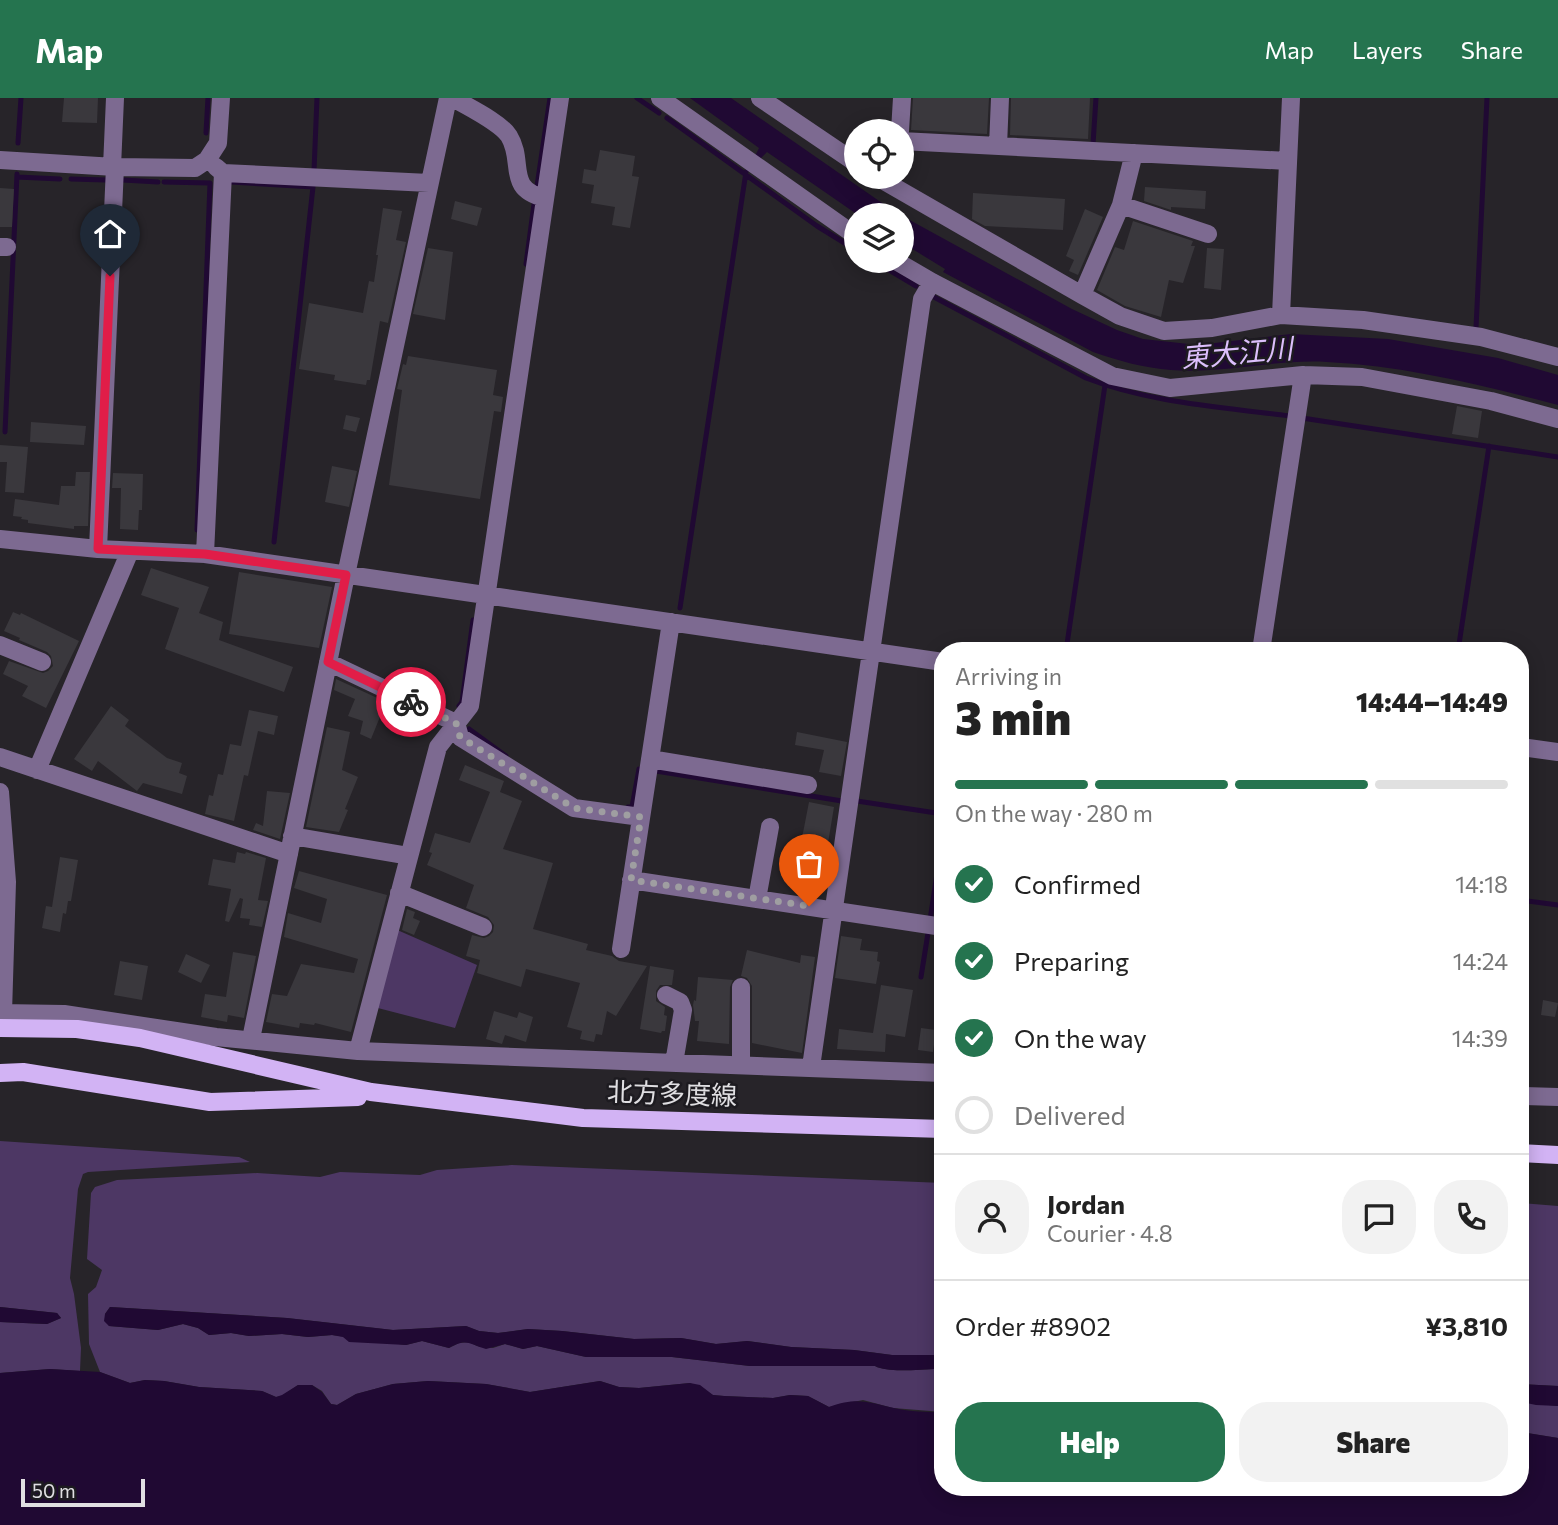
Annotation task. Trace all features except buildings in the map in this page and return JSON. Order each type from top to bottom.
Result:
[{"type":"main road","points":[[1,1018],[140,1038],[283,1073],[400,1097]]},
{"type":"main road","points":[[0,1073],[23,1072],[211,1102],[309,1097],[400,1097]]},
{"type":"main road","name":"北方多度線","points":[[400,1097],[583,1118],[934,1129]]},
{"type":"main road","points":[[1529,1153],[1558,1155]]},
{"type":"street","points":[[98,549],[115,98]]},
{"type":"street","points":[[0,160],[114,167],[195,168],[207,160],[218,143],[221,98]]},
{"type":"street","points":[[251,1039],[429,183],[451,98],[500,127],[509,137],[524,188],[531,195],[545,198]]},
{"type":"street","points":[[358,1051],[438,747],[470,706],[560,98]]},
{"type":"street","points":[[660,98],[844,228]]},
{"type":"street","points":[[760,98],[844,155]]},
{"type":"street","points":[[901,119],[902,98]]},
{"type":"street","points":[[998,146],[1000,98]]},
{"type":"street","points":[[1281,315],[1291,98]]},
{"type":"street","points":[[914,142],[1288,161]]},
{"type":"street","points":[[1082,295],[1121,205],[1134,153]]},
{"type":"street","points":[[207,160],[223,173],[429,183]]},
{"type":"street","points":[[205,554],[223,173]]},
{"type":"street","points":[[908,189],[1082,295],[1120,316],[1164,331],[1212,328],[1281,315],[1363,320],[1481,337],[1558,357]]},
{"type":"street","points":[[1121,205],[1208,234]]},
{"type":"street","points":[[914,272],[1112,376],[1170,388],[1303,375],[1362,377],[1491,401],[1558,419]]},
{"type":"street","points":[[811,1067],[922,299],[932,282]]},
{"type":"street","points":[[1262,642],[1303,375]]},
{"type":"street","points":[[0,539],[98,549],[205,554],[934,661]]},
{"type":"street","points":[[37,770],[130,551]]},
{"type":"street","points":[[621,948],[671,622]]},
{"type":"street","points":[[0,645],[42,662]]},
{"type":"street","points":[[328,662],[456,723],[460,737],[574,808],[641,817]]},
{"type":"street","points":[[1529,748],[1558,752]]},
{"type":"street","points":[[0,757],[289,854]]},
{"type":"street","points":[[650,759],[808,785]]},
{"type":"street","points":[[0,792],[7,882],[1,1018],[64,1014],[216,1037],[358,1051],[934,1073]]},
{"type":"street","points":[[757,899],[770,827]]},
{"type":"street","points":[[292,836],[409,856]]},
{"type":"street","points":[[631,880],[934,927]]},
{"type":"street","points":[[399,893],[483,927]]},
{"type":"street","points":[[741,986],[741,1065]]},
{"type":"street","points":[[666,995],[680,1002],[683,1010],[674,1063]]},
{"type":"street","points":[[1529,1096],[1558,1097]]},
{"type":"shaded area","points":[[395,929],[477,965],[455,1028],[374,1007]]},
{"type":"shaded area","points":[[0,1141],[239,1157],[250,1162],[83,1174],[78,1189],[70,1278],[81,1348],[80,1371],[50,1369],[0,1373],[0,1322],[47,1324],[61,1318],[57,1313],[0,1307]]},
{"type":"shaded area","points":[[512,1165],[934,1183],[934,1355],[892,1355],[748,1341],[716,1344],[681,1338],[634,1339],[528,1329],[498,1333],[479,1331],[466,1326],[393,1330],[287,1318],[110,1307],[105,1314],[109,1326],[158,1330],[183,1324],[198,1328],[209,1335],[332,1335],[406,1345],[422,1341],[449,1348],[469,1342],[493,1348],[505,1344],[523,1349],[537,1346],[586,1357],[672,1357],[750,1366],[875,1366],[898,1370],[934,1369],[934,1411],[893,1408],[863,1400],[829,1407],[808,1396],[773,1398],[713,1395],[690,1383],[639,1388],[619,1387],[600,1381],[530,1392],[486,1384],[428,1381],[393,1384],[356,1394],[337,1405],[331,1404],[322,1391],[312,1385],[298,1385],[276,1397],[262,1391],[199,1387],[164,1381],[145,1380],[130,1383],[100,1372],[89,1344],[88,1294],[96,1287],[102,1270],[87,1259],[91,1193],[95,1187],[117,1180],[257,1173],[320,1177],[340,1172],[420,1175],[437,1170]]},
{"type":"shaded area","points":[[1529,1204],[1558,1206],[1558,1386],[1529,1384]]},
{"type":"shaded area","points":[[1529,1403],[1558,1406],[1558,1438],[1529,1433]]},
{"type":"water","points":[[690,98],[731,98],[844,177],[844,189],[862,189],[882,203],[844,203],[844,205],[767,152],[758,161],[754,158],[759,148]]},
{"type":"water","name":"東大江川","points":[[914,222],[1072,309],[1143,339],[1198,345],[1291,334],[1388,339],[1498,358],[1558,375],[1558,405],[1443,378],[1356,364],[1308,362],[1190,371],[1141,366],[1093,352],[943,272],[945,269],[914,250]]},
{"type":"water","points":[[0,1307],[57,1313],[61,1318],[47,1324],[0,1322]]},
{"type":"water","points":[[110,1307],[287,1318],[393,1330],[466,1326],[479,1331],[498,1333],[528,1329],[634,1339],[681,1338],[716,1344],[747,1341],[892,1355],[934,1355],[934,1369],[898,1370],[875,1366],[750,1366],[672,1357],[586,1357],[537,1346],[523,1349],[505,1344],[486,1349],[464,1343],[449,1348],[422,1341],[406,1345],[349,1342],[343,1337],[332,1335],[209,1335],[198,1328],[183,1324],[158,1330],[109,1326],[104,1321]]},
{"type":"water","points":[[50,1369],[100,1372],[130,1383],[145,1380],[164,1381],[199,1387],[262,1391],[276,1397],[298,1385],[312,1385],[322,1392],[331,1404],[337,1405],[356,1394],[393,1384],[428,1381],[486,1384],[530,1392],[600,1381],[619,1387],[639,1388],[690,1383],[700,1385],[713,1395],[773,1398],[808,1396],[829,1407],[847,1402],[862,1402],[934,1412],[934,1496],[1529,1496],[1529,1433],[1558,1438],[1558,1525],[0,1525],[0,1373]]},
{"type":"water","points":[[1529,1384],[1558,1386],[1558,1406],[1529,1404]]},
{"type":"waterway","points":[[18,143],[21,98]]},
{"type":"waterway","points":[[206,133],[208,98]]},
{"type":"waterway","points":[[314,171],[317,98]]},
{"type":"waterway","points":[[537,186],[550,98]]},
{"type":"waterway","points":[[637,98],[659,113]]},
{"type":"waterway","points":[[1093,144],[1096,98]]},
{"type":"waterway","points":[[1476,328],[1487,98]]},
{"type":"waterway","points":[[667,118],[844,243]]},
{"type":"waterway","points":[[680,608],[746,172]]},
{"type":"waterway","points":[[5,432],[17,174]]},
{"type":"waterway","points":[[17,177],[60,179]]},
{"type":"waterway","points":[[71,179],[106,180]]},
{"type":"waterway","points":[[123,180],[158,182]]},
{"type":"waterway","points":[[164,182],[210,183],[197,530]]},
{"type":"waterway","points":[[231,182],[313,187],[274,542]]},
{"type":"waterway","points":[[526,264],[534,204]]},
{"type":"waterway","points":[[894,273],[916,286]]},
{"type":"waterway","points":[[932,296],[1086,378],[1161,399],[1289,416]]},
{"type":"waterway","points":[[1067,642],[1105,385]]},
{"type":"waterway","points":[[1302,418],[1558,457]]},
{"type":"waterway","points":[[1459,642],[1489,446]]},
{"type":"waterway","points":[[459,706],[462,702],[473,620]]},
{"type":"waterway","points":[[469,729],[506,756]]},
{"type":"waterway","points":[[657,767],[656,771],[842,801]]},
{"type":"waterway","points":[[628,807],[632,807],[639,769]]},
{"type":"waterway","points":[[857,801],[934,813]]},
{"type":"waterway","points":[[928,919],[930,920],[934,894]]},
{"type":"waterway","points":[[1529,901],[1558,905]]},
{"type":"waterway","points":[[921,977],[928,933]]},
{"type":"way so far","points":[[411,702],[456,723],[460,737],[574,808],[641,817],[631,880],[809,906]]},
{"type":"route","points":[[110,276],[98,549],[205,554],[346,575],[328,662],[411,702]]}]
